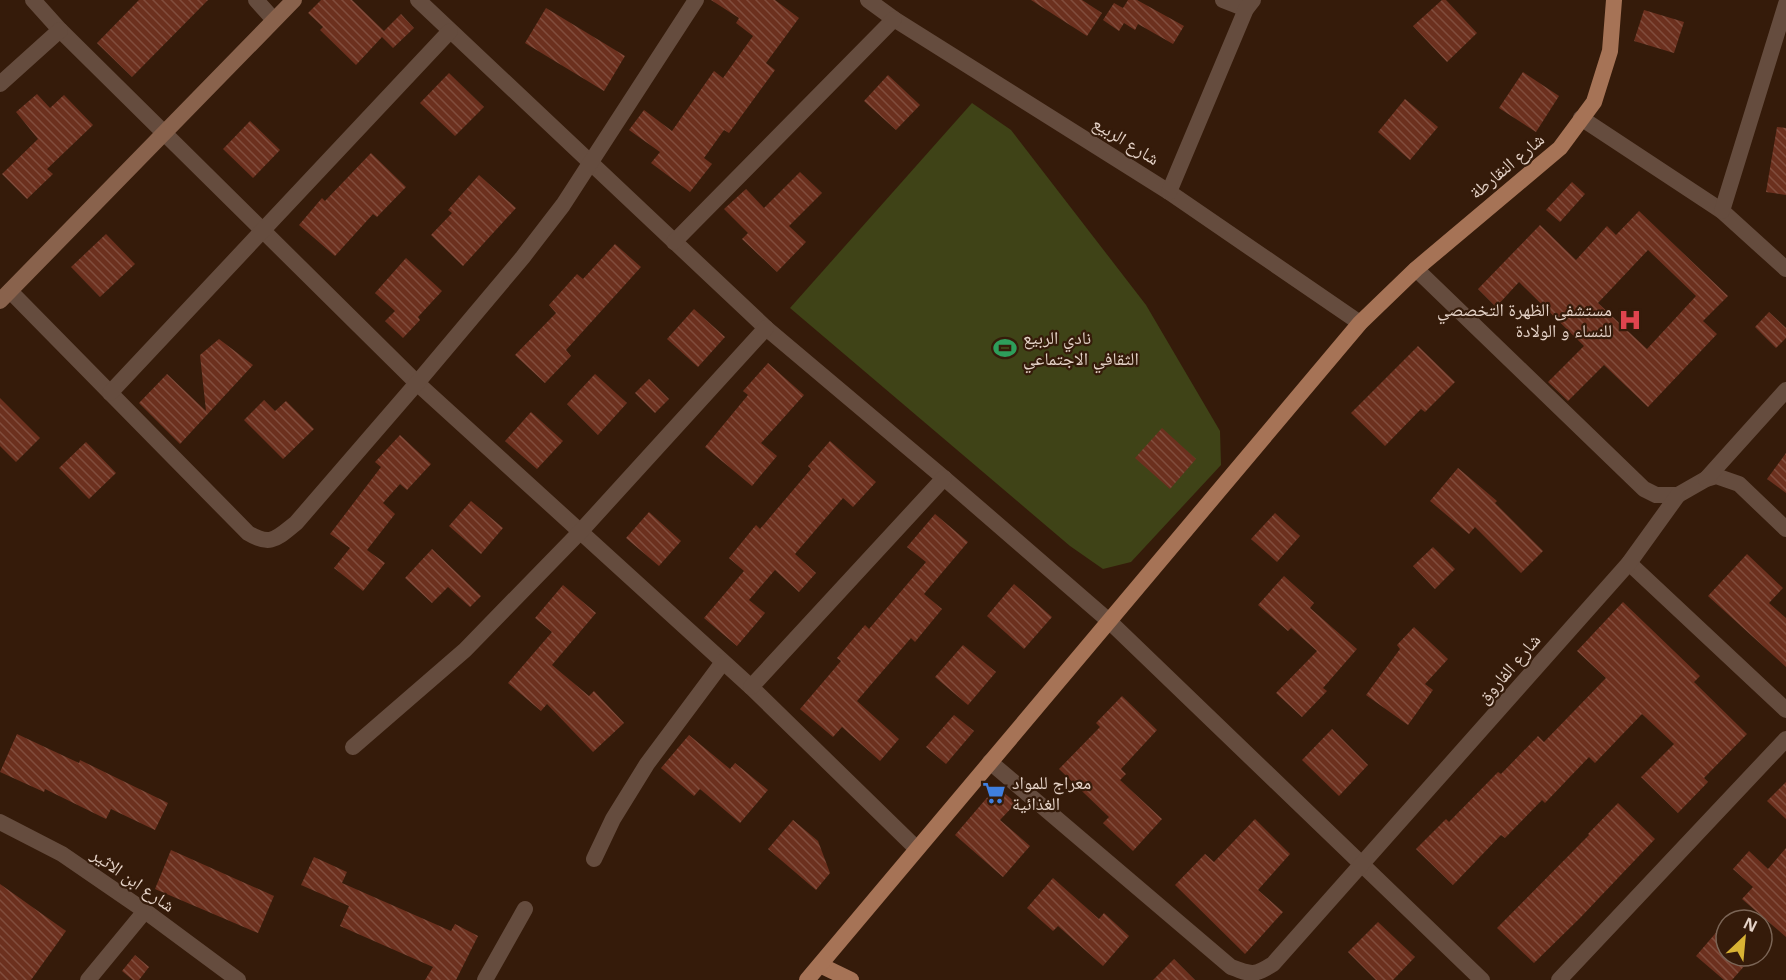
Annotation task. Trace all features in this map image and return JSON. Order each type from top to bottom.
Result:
[{"type":"main road","points":[[5,296],[294,0]]},
{"type":"main road","name":"شارع النقارطة","points":[[807,980],[1360,323],[1416,269],[1560,148],[1594,102],[1610,51],[1614,0]]},
{"type":"main road","points":[[820,965],[851,980]]},
{"type":"street","points":[[33,0],[60,30],[417,383],[751,687],[916,848]]},
{"type":"street","points":[[256,0],[274,20]]},
{"type":"street","points":[[418,0],[765,328],[944,478],[1109,621],[1482,980]]},
{"type":"street","points":[[5,296],[110,393],[248,533],[260,540],[274,541],[296,523],[523,257],[563,205],[696,0]]},
{"type":"street","name":"شارع الربيع","points":[[868,0],[894,19],[1169,192],[1360,323]]},
{"type":"street","points":[[1169,192],[1249,5],[1223,0]]},
{"type":"street","points":[[1722,211],[1786,4]]},
{"type":"street","points":[[674,242],[894,19]]},
{"type":"street","points":[[0,84],[60,30]]},
{"type":"street","points":[[110,393],[450,31]]},
{"type":"street","points":[[1581,118],[1722,211],[1786,269]]},
{"type":"street","points":[[1416,269],[1644,489],[1656,495],[1678,495],[1716,476],[1739,484],[1786,529]]},
{"type":"street","points":[[353,747],[465,650],[579,532],[765,328]]},
{"type":"street","points":[[1706,479],[1786,390]]},
{"type":"street","points":[[751,687],[944,478]]},
{"type":"street","name":"شارع الفاروق","points":[[990,762],[1231,967],[1249,974],[1258,974],[1273,964],[1629,562],[1678,495]]},
{"type":"street","points":[[1629,562],[1786,710]]},
{"type":"street","points":[[594,859],[614,819],[647,764],[723,662]]},
{"type":"street","points":[[1558,980],[1786,739]]},
{"type":"street","name":"شارع ابن الاثير","points":[[0,822],[62,854],[145,911],[238,980]]},
{"type":"street","points":[[485,980],[525,909]]},
{"type":"street","points":[[88,980],[145,911]]},
{"type":"green space","name":"نادي الربيع الثقافي الاجتماعي","points":[[972,103],[1011,130],[1146,305],[1220,431],[1221,465],[1131,562],[1103,569],[1070,546],[790,308]]},
{"type":"building","points":[[139,0],[208,0],[132,77],[97,43]]},
{"type":"building","points":[[321,0],[352,0],[384,31],[401,14],[414,28],[393,48],[382,37],[356,65],[320,30],[323,27],[308,13]]},
{"type":"building","points":[[711,0],[775,0],[799,18],[766,63],[775,70],[729,133],[724,130],[704,158],[712,164],[690,192],[651,163],[660,152],[629,130],[644,110],[672,131],[714,71],[723,78],[753,36],[736,23],[739,18]]},
{"type":"building","points":[[1031,0],[1082,0],[1102,13],[1087,36]]},
{"type":"building","points":[[1128,0],[1137,0],[1184,26],[1173,44],[1138,24],[1135,30],[1124,23],[1119,31],[1103,20],[1114,3],[1123,8]]},
{"type":"building","points":[[1442,0],[1446,0],[1477,33],[1447,62],[1413,26]]},
{"type":"building","points":[[546,8],[625,56],[604,91],[525,43]]},
{"type":"building","points":[[1644,10],[1684,22],[1674,53],[1634,41]]},
{"type":"building","points":[[1523,72],[1559,96],[1536,132],[1499,108]]},
{"type":"building","points":[[449,73],[484,107],[455,136],[420,103]]},
{"type":"building","points":[[888,75],[920,105],[896,130],[864,101]]},
{"type":"building","points":[[37,94],[50,108],[64,95],[93,125],[47,169],[53,174],[27,199],[2,174],[38,139],[16,112]]},
{"type":"building","points":[[1405,99],[1438,127],[1410,160],[1378,132]]},
{"type":"building","points":[[250,121],[280,150],[253,178],[223,149]]},
{"type":"building","points":[[1777,127],[1786,128],[1786,195],[1766,192]]},
{"type":"building","points":[[371,153],[406,187],[377,217],[373,214],[335,256],[299,225],[322,198],[325,201]]},
{"type":"building","points":[[800,172],[822,193],[789,226],[806,242],[777,272],[742,239],[748,233],[724,209],[746,189],[764,208]]},
{"type":"building","points":[[479,175],[516,208],[463,266],[431,235],[452,213],[448,210]]},
{"type":"building","points":[[1572,182],[1585,194],[1560,222],[1546,210]]},
{"type":"building","points":[[1639,211],[1728,296],[1703,321],[1717,334],[1648,407],[1604,365],[1568,401],[1548,382],[1584,346],[1519,282],[1496,307],[1478,289],[1540,225],[1576,260],[1607,226],[1616,235]],"holes":[[[1648,250],[1696,296],[1647,349],[1598,303]]]},
{"type":"building","points":[[106,234],[135,264],[100,297],[71,267]]},
{"type":"building","points":[[615,244],[641,267],[566,350],[571,356],[545,383],[515,355],[556,313],[549,305],[577,274],[583,279]]},
{"type":"building","points":[[406,258],[442,291],[418,317],[420,320],[403,338],[385,321],[395,311],[375,293]]},
{"type":"building","points":[[694,309],[725,337],[698,367],[667,339]]},
{"type":"building","points":[[1769,312],[1786,328],[1786,338],[1776,348],[1755,327]]},
{"type":"building","points":[[219,339],[253,365],[180,444],[139,403],[167,374],[206,411],[200,355]]},
{"type":"building","points":[[1418,346],[1455,382],[1425,412],[1421,409],[1385,446],[1351,413]]},
{"type":"building","points":[[768,363],[804,395],[761,443],[777,456],[752,486],[705,447],[748,395],[743,391]]},
{"type":"building","points":[[595,374],[627,403],[598,435],[567,404]]},
{"type":"building","points":[[649,379],[669,399],[655,413],[635,393]]},
{"type":"building","points":[[0,398],[40,438],[16,462],[0,446]]},
{"type":"building","points":[[264,400],[275,411],[286,401],[314,429],[283,459],[244,420]]},
{"type":"building","points":[[531,412],[563,441],[537,469],[505,441]]},
{"type":"building","points":[[1162,428],[1196,459],[1170,489],[1135,458]]},
{"type":"building","points":[[400,435],[431,464],[407,490],[400,484],[383,503],[395,514],[367,550],[385,563],[363,591],[334,568],[350,548],[330,534],[381,467],[375,462]]},
{"type":"building","points":[[830,441],[876,482],[853,507],[843,498],[795,554],[816,573],[799,592],[775,570],[749,600],[765,613],[737,646],[704,618],[744,571],[729,558],[756,525],[760,529],[811,469],[808,466]]},
{"type":"building","points":[[86,442],[116,473],[89,499],[59,468]]},
{"type":"building","points":[[1786,453],[1786,493],[1767,479]]},
{"type":"building","points":[[1458,468],[1497,501],[1495,503],[1543,551],[1521,573],[1475,527],[1469,534],[1430,501]]},
{"type":"building","points":[[471,501],[503,528],[481,554],[449,526]]},
{"type":"building","points":[[649,512],[681,541],[659,566],[626,538]]},
{"type":"building","points":[[1275,513],[1300,536],[1277,562],[1251,539]]},
{"type":"building","points":[[935,514],[968,542],[924,594],[942,609],[915,642],[911,638],[857,701],[899,739],[880,761],[842,727],[833,737],[800,709],[841,661],[837,658],[865,625],[869,629],[926,562],[907,547]]},
{"type":"building","points":[[1433,547],[1455,569],[1435,589],[1413,566]]},
{"type":"building","points":[[432,549],[481,596],[470,607],[448,587],[432,603],[405,578]]},
{"type":"building","points":[[1747,554],[1783,588],[1769,603],[1786,618],[1786,667],[1708,596]]},
{"type":"building","points":[[1284,576],[1314,603],[1310,608],[1357,649],[1323,688],[1327,691],[1302,717],[1276,693],[1317,651],[1291,628],[1288,631],[1258,605]]},
{"type":"building","points":[[1014,584],[1052,617],[1024,649],[987,616]]},
{"type":"building","points":[[563,585],[596,613],[552,665],[589,696],[594,691],[624,723],[593,752],[547,704],[541,711],[508,683],[552,632],[535,618]]},
{"type":"building","points":[[1623,602],[1700,676],[1694,682],[1747,734],[1704,778],[1708,782],[1678,813],[1641,777],[1674,744],[1642,714],[1595,763],[1589,757],[1545,803],[1542,800],[1505,838],[1501,835],[1453,885],[1416,849],[1446,819],[1449,822],[1498,772],[1501,774],[1538,736],[1544,742],[1606,678],[1577,651]]},
{"type":"building","points":[[1414,627],[1448,659],[1425,684],[1433,690],[1408,725],[1366,695],[1400,649],[1397,645]]},
{"type":"building","points":[[963,645],[996,672],[968,705],[935,677]]},
{"type":"building","points":[[1122,696],[1157,730],[1121,769],[1126,774],[1120,780],[1162,819],[1133,851],[1103,823],[1109,817],[1059,769],[1100,727],[1096,723]]},
{"type":"building","points":[[954,715],[974,731],[946,764],[926,747]]},
{"type":"building","points":[[1332,729],[1368,765],[1339,796],[1302,760]]},
{"type":"building","points":[[17,734],[79,763],[80,760],[168,803],[155,830],[111,809],[106,819],[45,789],[44,792],[0,772]]},
{"type":"building","points":[[689,735],[730,769],[735,763],[768,790],[740,823],[700,789],[694,796],[661,768]]},
{"type":"building","points":[[1786,782],[1786,819],[1767,801]]},
{"type":"building","points":[[1003,792],[1016,803],[1000,820],[1030,846],[1003,877],[955,835],[991,793]]},
{"type":"building","points":[[1618,803],[1655,839],[1534,963],[1497,928]]},
{"type":"building","points":[[1255,819],[1290,854],[1258,890],[1283,912],[1245,954],[1175,885],[1205,854],[1214,862]]},
{"type":"building","points":[[793,820],[818,841],[830,873],[816,890],[768,849]]},
{"type":"building","points":[[1786,848],[1786,937],[1774,927],[1774,908],[1752,908],[1742,899],[1753,887],[1733,869],[1749,851],[1768,869]]},
{"type":"building","points":[[171,850],[274,896],[258,933],[155,889]]},
{"type":"building","points":[[314,857],[347,872],[342,883],[451,931],[455,924],[478,936],[456,980],[425,980],[433,967],[340,926],[349,906],[301,885]]},
{"type":"building","points":[[1053,878],[1099,919],[1104,913],[1129,936],[1103,966],[1058,926],[1053,931],[1027,908]]},
{"type":"building","points":[[0,884],[66,931],[31,980],[0,980]]},
{"type":"building","points":[[1378,922],[1415,957],[1393,980],[1376,980],[1348,952]]},
{"type":"building","points":[[1714,935],[1714,968],[1742,968],[1732,980],[1724,980],[1696,956]]},
{"type":"building","points":[[135,955],[149,967],[139,980],[133,980],[122,971]]},
{"type":"building","points":[[1174,959],[1195,980],[1153,980]]},
{"type":"place","name":"مستشفى الظهرة التخصصي للنساء و الولادة","points":[[1630,320]]},
{"type":"place","name":"نادي الربيع الثقافي الاجتماعي","points":[[1005,348]]},
{"type":"place","name":"معراج للمواد الغذائية","points":[[994,793]]}]
